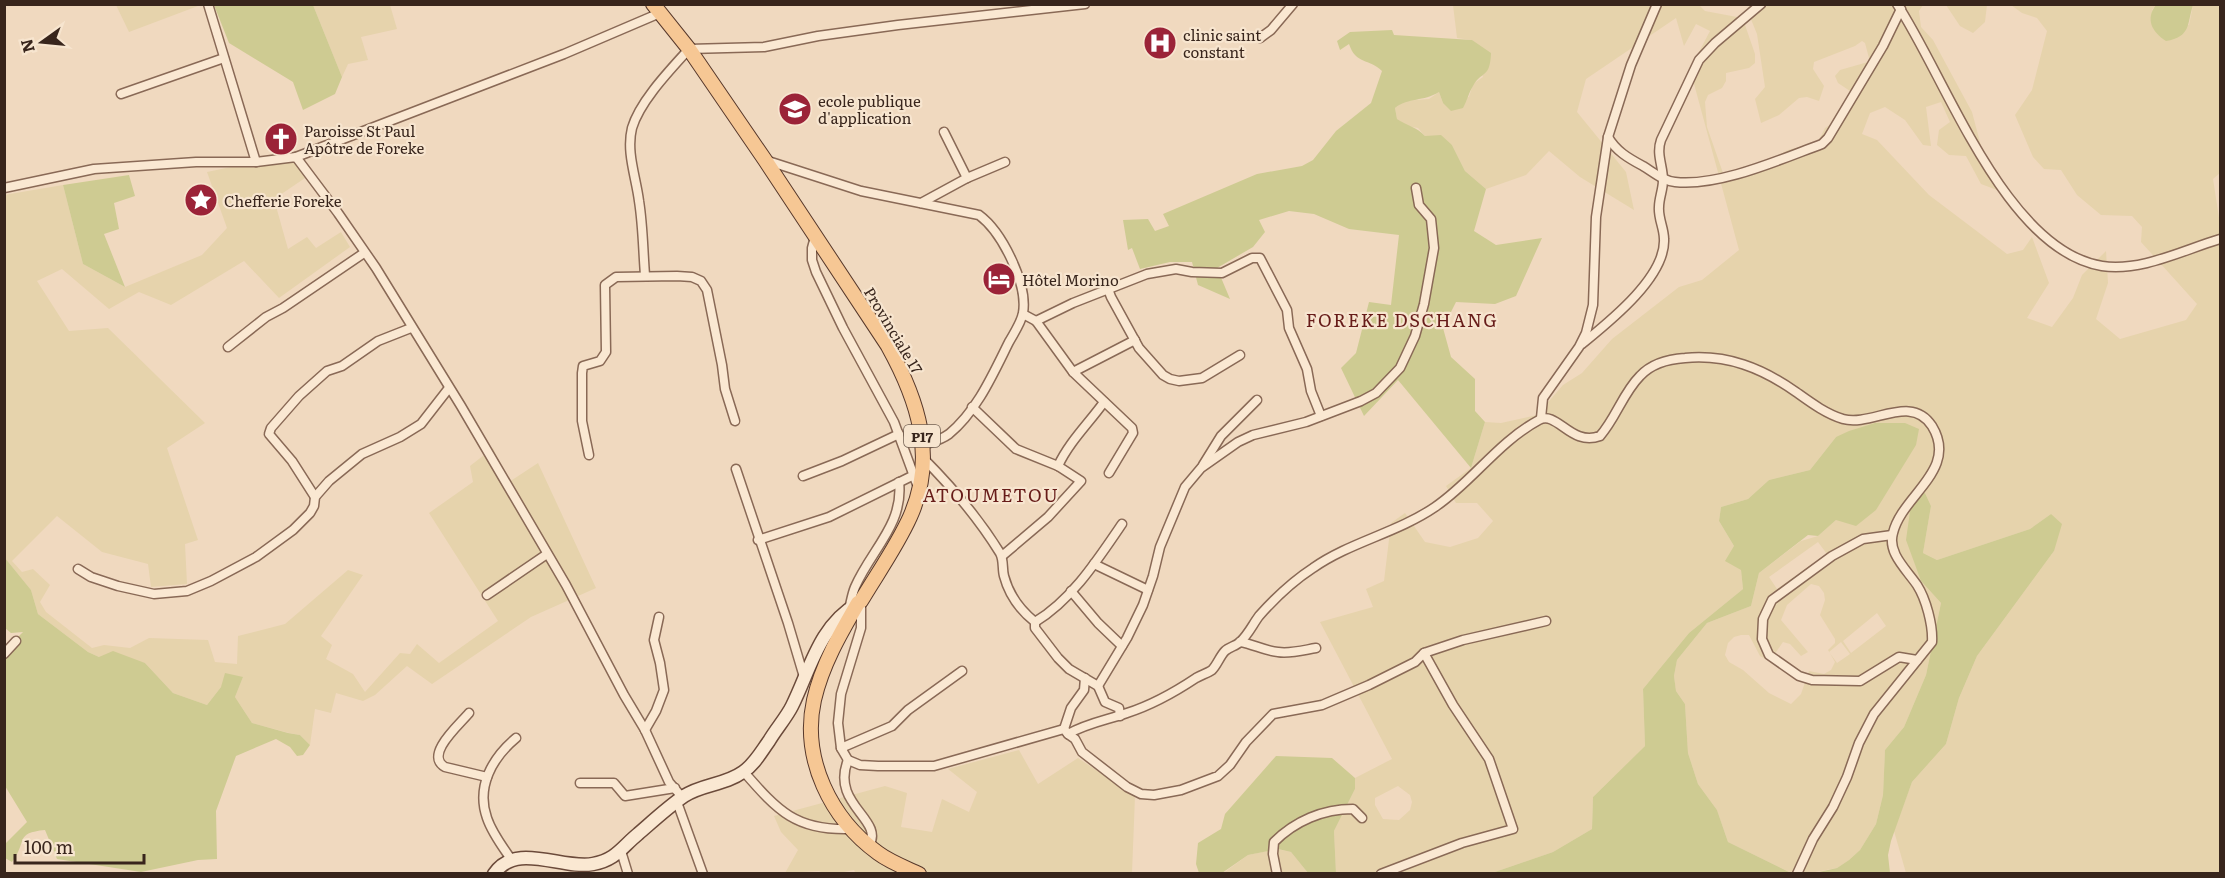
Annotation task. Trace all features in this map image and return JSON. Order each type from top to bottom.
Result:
[{"type":"main road","name":"Provinciale 17","points":[[657,9],[689,50],[765,160],[888,346],[913,396],[923,451],[910,517],[856,604],[827,661],[814,703],[812,735],[814,756],[822,784],[850,829],[880,855],[919,873]]},
{"type":"street","points":[[208,4],[256,162]]},
{"type":"street","points":[[645,275],[639,202],[631,159],[630,139],[641,108],[689,50],[764,47],[818,36],[898,25],[1085,4]]},
{"type":"street","points":[[1260,38],[1271,30],[1293,4]]},
{"type":"street","points":[[1541,418],[1543,398],[1580,347],[1586,333],[1593,305],[1596,217],[1608,137],[1631,65],[1657,4]]},
{"type":"street","points":[[1580,347],[1649,281],[1659,265],[1664,239],[1659,207],[1663,179],[1658,148],[1661,140],[1700,60],[1715,43],[1761,4]]},
{"type":"street","points":[[1608,137],[1623,155],[1663,179],[1674,182],[1691,182],[1734,175],[1822,144],[1833,131],[1883,46],[1899,7]]},
{"type":"street","points":[[1899,7],[1984,161],[2031,224],[2053,245],[2078,260],[2103,266],[2128,266],[2159,260],[2220,239]]},
{"type":"street","points":[[4,188],[94,169],[196,162],[256,162],[296,157],[564,54],[657,9]]},
{"type":"street","points":[[121,94],[224,58]]},
{"type":"street","points":[[945,132],[967,178]]},
{"type":"street","points":[[296,157],[338,213],[473,425],[547,554],[645,730],[678,796],[703,873]]},
{"type":"street","points":[[765,160],[861,191],[970,213],[987,221],[1007,250],[1020,284],[1023,314],[988,383],[972,407],[948,434],[923,451],[1002,556],[1004,576],[1013,598],[1024,613],[1035,622]]},
{"type":"street","points":[[921,203],[967,178],[1005,162]]},
{"type":"street","points":[[1202,468],[1231,447],[1253,435],[1321,416],[1362,401],[1376,393],[1400,368],[1415,336],[1425,304],[1434,248],[1431,219],[1419,205],[1416,188]]},
{"type":"street","points":[[758,540],[829,517],[899,482],[916,481],[899,434],[816,272],[812,260],[815,237]]},
{"type":"street","points":[[228,346],[266,317],[364,253]]},
{"type":"street","points":[[1036,321],[1072,303],[1147,274],[1163,270],[1222,273],[1252,258],[1260,258],[1287,310],[1289,328],[1307,369],[1311,391],[1321,416]]},
{"type":"street","points":[[589,455],[582,421],[582,373],[584,366],[600,361],[606,352],[605,285],[616,277],[645,275],[692,277],[701,281],[706,290],[725,389],[735,421]]},
{"type":"street","points":[[1108,289],[1135,340],[1163,375],[1179,381],[1202,378],[1240,355]]},
{"type":"street","points":[[1023,314],[1036,321],[1072,372],[1129,424],[1133,433],[1109,473]]},
{"type":"street","points":[[78,569],[91,577],[129,590],[167,594],[192,590],[256,557],[293,530],[315,506],[315,497],[292,461],[269,434],[271,428],[299,396],[327,371],[342,366],[378,341],[411,328]]},
{"type":"street","points":[[1072,372],[1135,340]]},
{"type":"street","points":[[899,482],[901,498],[897,514],[856,586],[856,604],[861,628],[842,694],[838,723],[841,748],[848,760],[860,765],[934,766],[1120,716],[1152,703],[1211,671],[1225,651],[1240,642],[1281,592],[1313,567],[1414,520],[1434,508],[1468,480],[1501,447],[1541,418],[1551,418],[1570,433],[1583,438],[1592,439],[1600,436],[1641,375],[1654,365],[1670,359],[1691,357],[1731,360],[1770,375],[1818,407],[1843,419],[1872,418],[1904,410],[1913,412],[1926,418],[1941,448],[1934,469],[1899,519],[1892,535],[1894,551],[1918,587],[1933,634],[1932,642],[1874,714],[1859,743],[1833,807],[1813,839],[1797,873]]},
{"type":"street","points":[[315,497],[328,481],[362,454],[400,437],[421,424],[449,388]]},
{"type":"street","points":[[1098,686],[1143,605],[1160,547],[1185,487],[1202,468],[1221,436],[1257,400]]},
{"type":"street","points":[[1059,466],[1065,453],[1104,402]]},
{"type":"street","points":[[972,407],[1016,449],[1059,466],[1081,481],[1048,517],[1002,556]]},
{"type":"street","points":[[803,476],[842,461],[899,434]]},
{"type":"street","points":[[736,469],[804,677]]},
{"type":"street","points":[[1035,622],[1061,602],[1071,591],[1094,564],[1122,524]]},
{"type":"street","points":[[1892,535],[1863,539],[1832,556],[1772,600],[1763,619],[1762,639],[1769,655],[1799,676],[1812,680],[1860,681],[1899,657],[1917,660]]},
{"type":"street","points":[[487,595],[547,554]]},
{"type":"street","points":[[1094,564],[1148,590]]},
{"type":"street","points":[[1071,591],[1098,623],[1122,646]]},
{"type":"street","points":[[494,873],[503,863],[511,860],[532,858],[588,865],[604,861],[621,851],[678,796],[744,772],[757,759],[790,709],[825,636],[856,604]]},
{"type":"street","points":[[645,730],[664,690],[654,640],[659,616]]},
{"type":"street","points":[[1066,731],[1075,739],[1082,752],[1127,788],[1141,794],[1154,795],[1181,790],[1218,776],[1273,714],[1322,705],[1415,662],[1424,653],[1463,640],[1546,621]]},
{"type":"street","points":[[1035,622],[1035,628],[1058,658],[1069,669],[1098,686],[1105,702],[1119,708],[1120,716]]},
{"type":"street","points":[[4,654],[16,641]]},
{"type":"street","points":[[1240,642],[1276,652],[1289,653],[1316,648]]},
{"type":"street","points":[[1381,873],[1462,843],[1513,829],[1489,759],[1453,705],[1424,653]]},
{"type":"street","points":[[841,748],[892,726],[908,711],[962,671]]},
{"type":"street","points":[[1066,731],[1071,708],[1084,690],[1085,678]]},
{"type":"street","points":[[470,713],[438,750],[437,759],[439,764],[445,767],[487,777]]},
{"type":"street","points":[[511,860],[487,818],[483,790],[495,760],[516,738]]},
{"type":"street","points":[[848,760],[843,777],[845,787],[850,801],[873,833],[868,846]]},
{"type":"street","points":[[744,772],[780,811],[794,819],[831,829],[850,829]]},
{"type":"street","points":[[580,783],[614,783],[625,796],[678,796]]},
{"type":"street","points":[[1276,873],[1274,842],[1295,824],[1336,809],[1353,810],[1362,818]]},
{"type":"street","points":[[621,851],[628,873]]},
{"type":"shaded area","points":[[1698,4],[1705,11],[1737,17],[1744,22],[1755,54],[1755,63],[1749,68],[1726,73],[1726,81],[1722,88],[1708,95],[1705,102],[1707,127],[1723,173],[1767,161],[1788,150],[1818,142],[1825,128],[1838,120],[1849,99],[1850,91],[1838,83],[1835,76],[1840,70],[1868,62],[1869,58],[1865,43],[1862,41],[1814,62],[1813,69],[1824,86],[1819,101],[1807,97],[1799,98],[1779,115],[1761,123],[1755,99],[1765,87],[1757,34],[1748,12],[1749,5],[1923,5],[1919,11],[1921,27],[1933,40],[1972,112],[1981,146],[1998,174],[1997,190],[1981,184],[1966,156],[1949,155],[1937,145],[1939,130],[1950,122],[1941,102],[1926,107],[1931,146],[1923,145],[1905,120],[1885,107],[1870,113],[1862,134],[1877,140],[1929,195],[2007,254],[2023,250],[2032,237],[2049,283],[2027,318],[2052,327],[2073,298],[2082,275],[2106,251],[2108,283],[2096,319],[2120,339],[2186,320],[2197,304],[2141,242],[2142,227],[2132,216],[2101,215],[2077,195],[2061,170],[2044,169],[2033,157],[2015,115],[2032,90],[2047,31],[2037,18],[2022,13],[2011,5],[2156,5],[2152,10],[2189,25],[2193,5],[2220,5],[2220,173],[2213,179],[2220,224],[2220,873],[1906,873],[1894,831],[1912,782],[1946,744],[1959,698],[1977,656],[2054,551],[2051,514],[2030,529],[1937,560],[1923,553],[1931,506],[1925,493],[1921,581],[1941,603],[1926,675],[1904,727],[1885,750],[1883,795],[1876,824],[1860,850],[1849,860],[1837,868],[1810,873],[1791,873],[1728,842],[1717,810],[1698,784],[1688,753],[1685,704],[1676,691],[1674,676],[1677,660],[1707,623],[1751,606],[1759,573],[1801,541],[1818,536],[1836,520],[1836,437],[1810,470],[1769,480],[1748,499],[1721,507],[1719,521],[1734,546],[1741,570],[1743,589],[1689,633],[1643,689],[1645,746],[1593,797],[1592,829],[1553,852],[1492,873],[1336,873],[1334,831],[1355,789],[1355,778],[1392,759],[1320,622],[1373,607],[1366,589],[1384,581],[1391,523],[1405,513],[1425,542],[1450,547],[1478,538],[1493,521],[1477,503],[1456,503],[1446,486],[1471,468],[1485,422],[1501,423],[1537,415],[1563,385],[1582,373],[1612,339],[1679,287],[1702,280],[1739,250],[1690,69],[1710,31],[1696,24],[1684,46],[1676,18],[1586,79],[1577,112],[1626,172],[1634,210],[1580,177],[1549,151],[1526,175],[1486,189],[1465,171],[1452,145],[1425,136],[1418,128],[1407,126],[1397,119],[1395,108],[1404,101],[1429,99],[1439,92],[1443,103],[1469,97],[1473,84],[1483,77],[1472,40],[1457,38],[1453,5]],"holes":[[[1818,542],[1827,554],[1777,589],[1769,577]],[[1811,584],[1819,586],[1824,593],[1825,600],[1820,615],[1835,639],[1835,643],[1828,650],[1829,652],[1841,642],[1850,654],[1837,663],[1830,653],[1835,662],[1831,670],[1824,674],[1809,671],[1801,694],[1791,704],[1769,693],[1743,670],[1729,662],[1725,655],[1728,643],[1734,637],[1741,635],[1749,635],[1760,656],[1767,660],[1774,655],[1783,642],[1790,644],[1801,656],[1808,652],[1781,620],[1787,605]],[[1877,613],[1886,626],[1851,653],[1843,641]],[[1398,786],[1410,795],[1412,802],[1410,810],[1399,820],[1383,819],[1375,805],[1375,798]]]},
{"type":"shaded area","points":[[116,5],[198,5],[129,32]]},
{"type":"shaded area","points":[[214,5],[313,5],[342,77],[335,94],[303,110],[293,82],[229,43]]},
{"type":"shaded area","points":[[313,5],[390,5],[397,29],[361,37],[368,60],[348,64],[342,77]]},
{"type":"shaded area","points":[[1946,5],[1987,5],[1985,22],[1973,33],[1960,26]]},
{"type":"shaded area","points":[[2156,5],[2193,5],[2184,33],[2166,41],[2157,34],[2151,20]]},
{"type":"shaded area","points":[[1392,30],[1394,35],[1472,40],[1491,53],[1487,71],[1476,81],[1463,108],[1451,111],[1443,103],[1439,92],[1395,108],[1397,119],[1425,136],[1441,135],[1452,145],[1465,171],[1486,189],[1474,231],[1496,245],[1542,238],[1516,296],[1495,304],[1456,302],[1443,328],[1451,357],[1475,379],[1475,411],[1485,422],[1471,468],[1398,380],[1364,416],[1341,368],[1356,353],[1369,302],[1391,305],[1399,235],[1349,229],[1314,214],[1289,211],[1259,220],[1265,232],[1253,247],[1217,268],[1230,299],[1198,285],[1192,262],[1170,262],[1140,269],[1132,248],[1128,250],[1123,220],[1148,219],[1155,231],[1169,226],[1163,214],[1257,174],[1302,166],[1313,160],[1336,131],[1371,103],[1382,71],[1355,55],[1349,44],[1340,50],[1337,41],[1350,32]]},
{"type":"shaded area","points":[[259,161],[297,161],[308,176],[274,199],[288,249],[307,237],[316,248],[341,232],[350,247],[279,298],[244,261],[171,305],[139,292],[109,309],[62,269],[37,281],[69,331],[108,328],[205,423],[167,448],[198,540],[185,544],[187,584],[151,587],[148,564],[102,552],[57,516],[12,561],[22,572],[33,569],[50,585],[40,602],[46,612],[92,648],[104,645],[130,648],[149,638],[208,640],[215,662],[237,664],[238,636],[285,624],[348,570],[363,575],[321,636],[332,645],[326,659],[353,674],[365,692],[400,653],[410,654],[417,644],[439,663],[498,621],[429,513],[473,482],[470,466],[493,448],[509,482],[538,463],[596,588],[531,617],[432,684],[407,666],[375,695],[363,701],[336,693],[331,713],[315,709],[310,745],[300,735],[252,723],[235,697],[243,677],[221,687],[207,705],[173,693],[145,663],[99,657],[88,652],[38,614],[31,590],[5,558],[4,195],[63,185],[83,264],[125,287],[202,255],[227,228],[207,172]]},
{"type":"shaded area","points":[[129,175],[135,196],[114,203],[119,229],[104,234],[125,287],[83,264],[63,185]]},
{"type":"shaded area","points":[[1875,423],[1905,423],[1919,429],[1916,445],[1876,510],[1856,526],[1836,520],[1818,536],[1808,535],[1759,573],[1751,606],[1707,623],[1677,660],[1674,676],[1676,691],[1685,704],[1688,753],[1698,784],[1717,810],[1728,842],[1791,873],[1492,873],[1553,852],[1592,829],[1593,797],[1645,746],[1643,689],[1689,633],[1743,589],[1741,570],[1725,561],[1734,546],[1719,521],[1721,507],[1748,499],[1769,480],[1810,470],[1836,437]]},
{"type":"shaded area","points":[[1925,493],[1931,506],[1923,553],[1937,560],[2030,529],[2051,514],[2062,524],[2054,551],[1977,656],[1959,698],[1946,744],[1912,782],[1891,841],[1888,855],[1890,873],[1810,874],[1837,868],[1849,860],[1860,850],[1876,824],[1883,795],[1885,750],[1904,727],[1926,675],[1941,603],[1921,581],[1906,540],[1912,497]]},
{"type":"shaded area","points":[[5,558],[31,590],[38,614],[88,652],[99,657],[113,651],[145,663],[173,693],[207,705],[221,687],[225,673],[243,677],[235,697],[252,723],[300,735],[310,745],[303,755],[297,756],[290,747],[276,739],[236,756],[216,811],[217,859],[198,860],[141,872],[57,859],[45,830],[35,831],[25,836],[12,862],[5,858],[5,844],[27,822],[5,786],[5,650],[23,632],[11,633],[5,628]]},
{"type":"shaded area","points":[[1019,750],[1038,784],[1078,758],[1135,796],[1132,873],[856,874],[854,870],[839,873],[819,871],[785,873],[798,850],[781,832],[774,816],[885,786],[907,793],[901,827],[932,832],[942,799],[969,812],[977,792],[948,769]]},
{"type":"shaded area","points":[[1276,756],[1332,758],[1355,778],[1355,789],[1334,831],[1336,873],[1308,873],[1291,852],[1278,849],[1248,855],[1222,873],[1199,873],[1196,864],[1198,843],[1221,829],[1225,814]]},
{"type":"shaded area","points":[[1277,849],[1291,852],[1308,873],[1222,874],[1248,855]]},
{"type":"place","name":"clinic saint constant","points":[[1160,43]]},
{"type":"place","name":"ecole publique d'application","points":[[795,109]]},
{"type":"place","name":"Paroisse St Paul Apôtre de Foreke","points":[[281,139]]},
{"type":"place","name":"Chefferie Foreke","points":[[201,200]]},
{"type":"place","name":"Hôtel Morino","points":[[999,279]]},
{"type":"district","name":"FOREKE DSCHANG","points":[[1402,319]]},
{"type":"district","name":"ATOUMETOU","points":[[991,494]]}]
